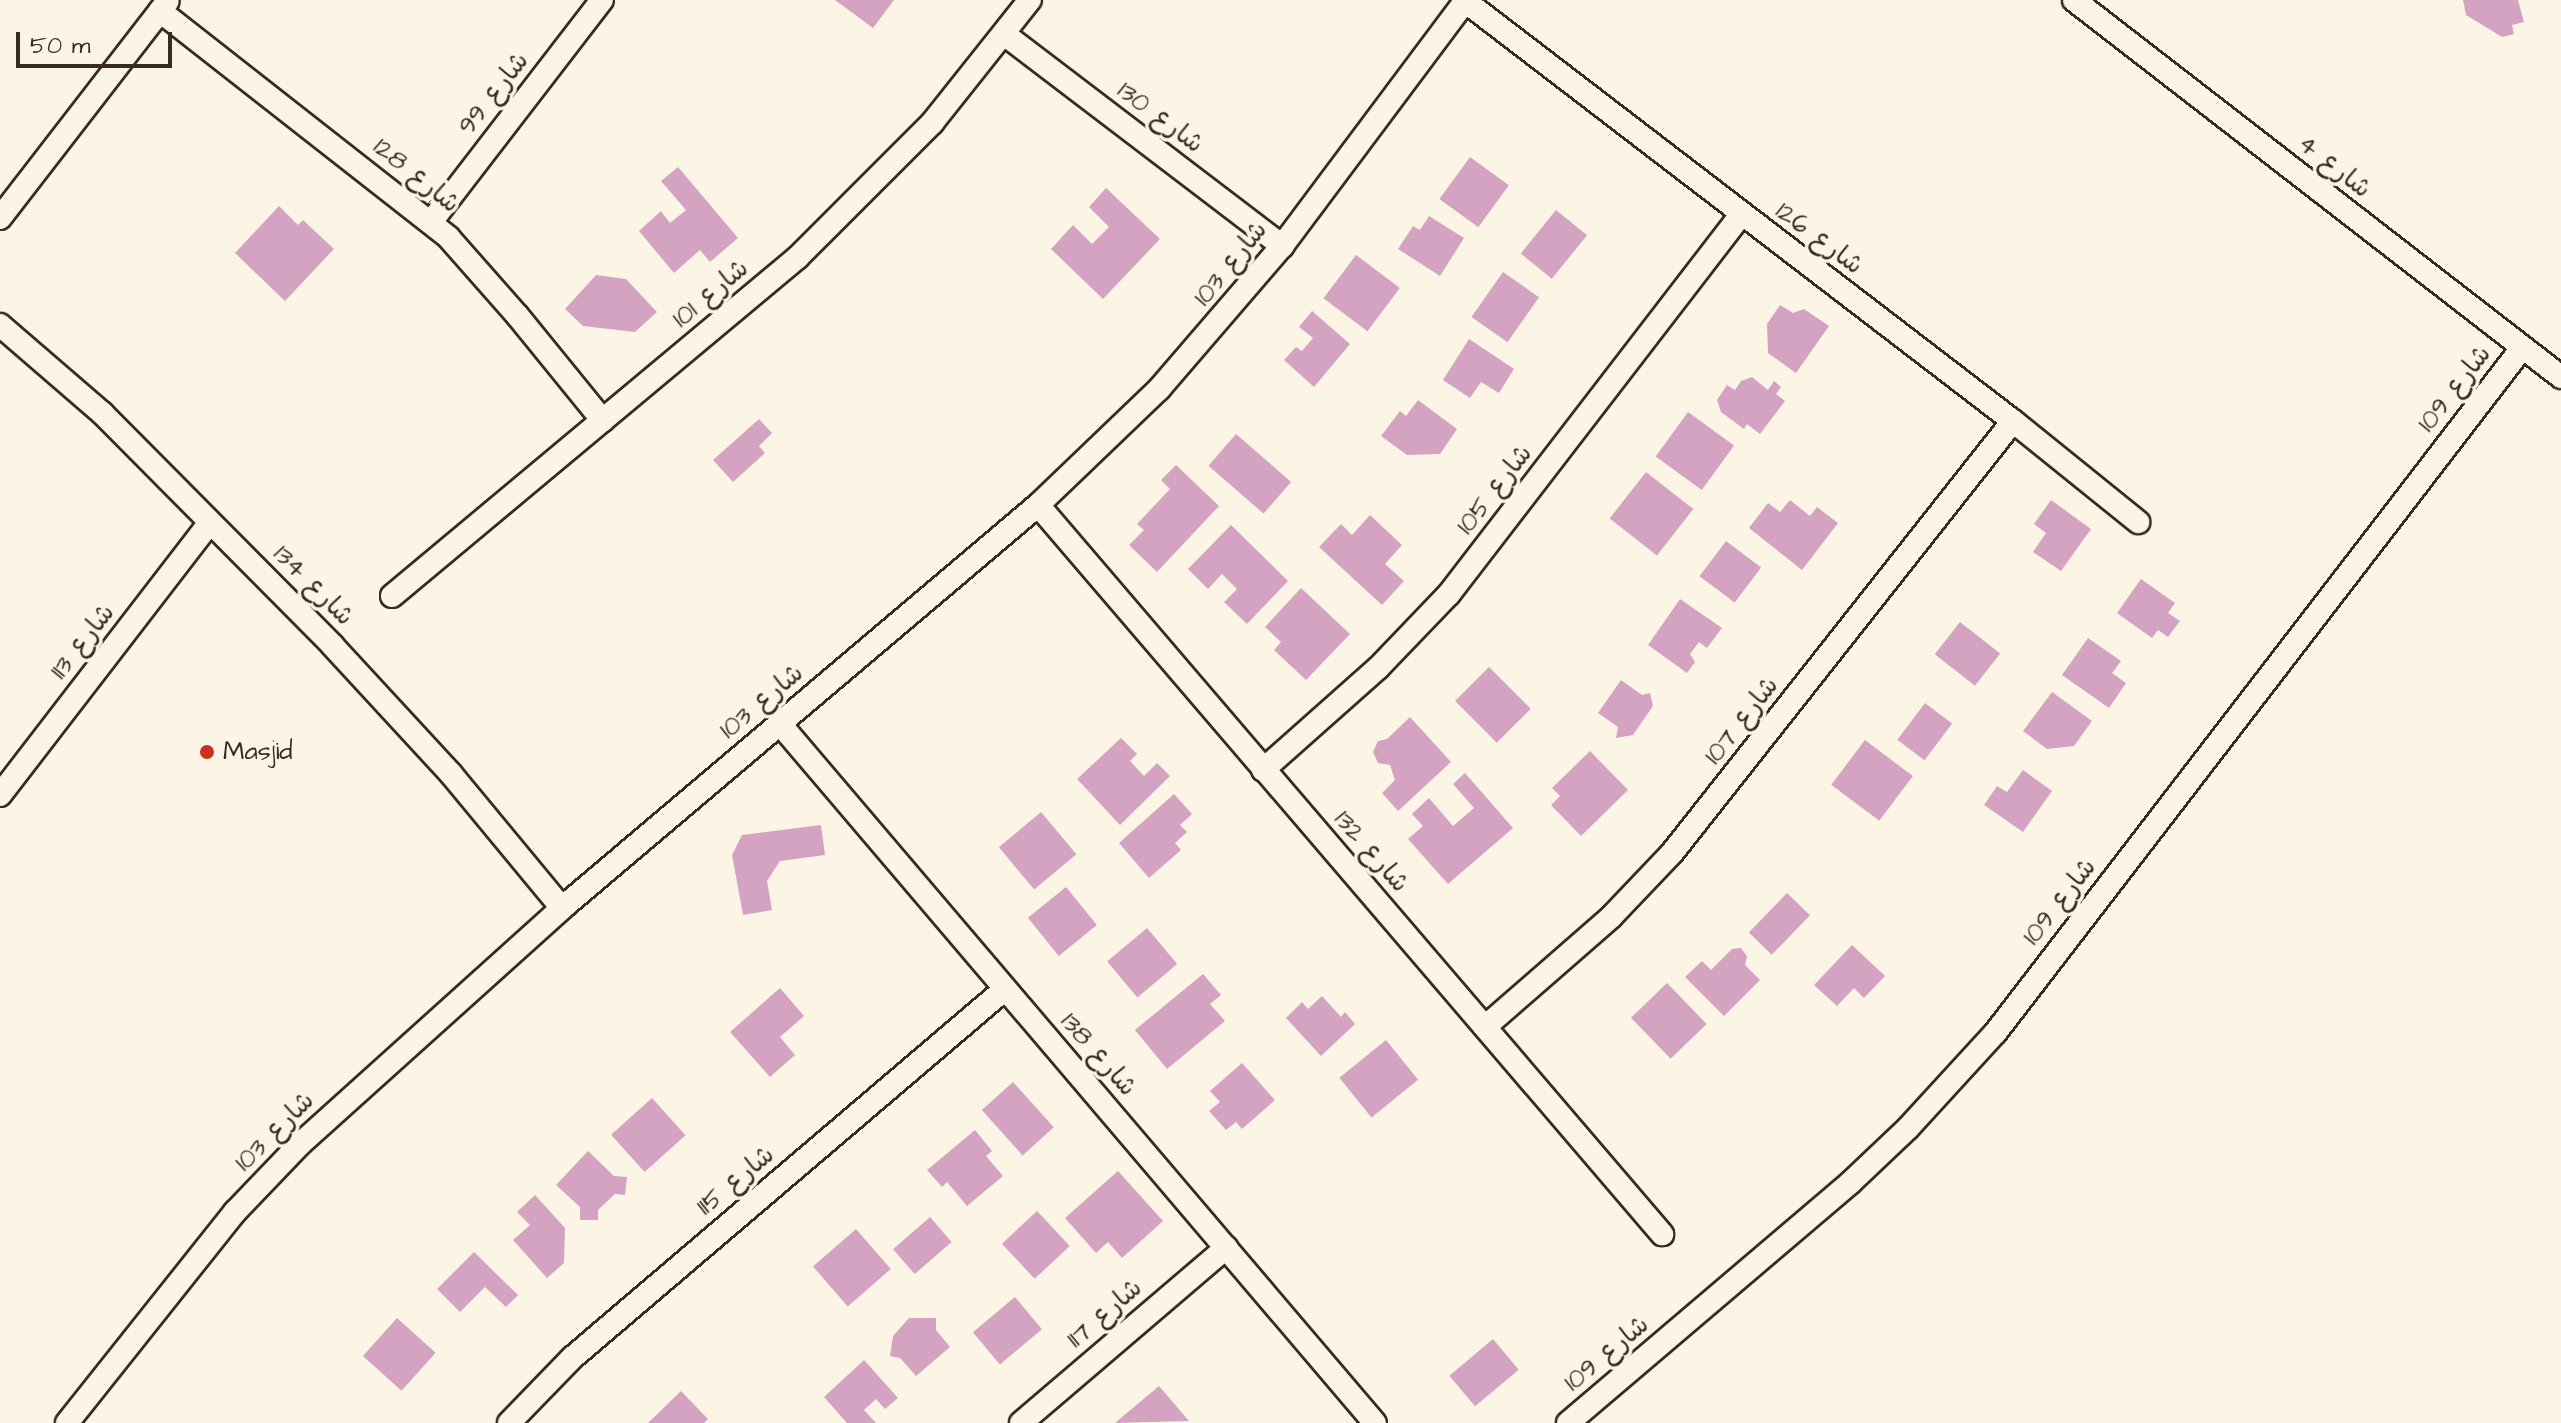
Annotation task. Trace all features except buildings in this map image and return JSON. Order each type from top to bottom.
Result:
[{"type":"street","name":"شارع 99","points":[[431,222],[602,0]]},
{"type":"street","name":"شارع 101","points":[[392,596],[798,257],[932,123],[1030,0]]},
{"type":"street","name":"شارع 4","points":[[2074,0],[2561,377]]},
{"type":"street","name":"شارع 126","points":[[1466,1],[2013,421],[2138,522]]},
{"type":"street","name":"شارع 103","points":[[67,1423],[235,1212],[280,1164],[562,908],[1038,505],[1159,389],[1282,246],[1466,1]]},
{"type":"street","name":"شارع 128","points":[[164,6],[431,222],[517,315],[603,421]]},
{"type":"street","points":[[0,218],[164,6]]},
{"type":"street","name":"شارع 130","points":[[1004,34],[1282,246]]},
{"type":"street","name":"شارع 105","points":[[1263,770],[1378,668],[1449,594],[1741,215]]},
{"type":"street","name":"شارع 134","points":[[0,325],[102,413],[333,646],[451,774],[562,908]]},
{"type":"street","name":"شارع 109","points":[[1568,1423],[1850,1183],[1908,1128],[1996,1032],[2522,348]]},
{"type":"street","name":"شارع 107","points":[[1485,1027],[1611,917],[1672,853],[2013,421]]},
{"type":"street","name":"شارع 132","points":[[1038,505],[1662,1234]]},
{"type":"street","name":"شارع 113","points":[[0,795],[7,771],[210,522]]},
{"type":"street","name":"شارع 138","points":[[780,724],[1375,1423]]},
{"type":"street","name":"شارع 115","points":[[509,1423],[572,1358],[1005,989]]},
{"type":"street","name":"شارع 117","points":[[1021,1423],[1226,1248]]},
{"type":"place","name":"Masjid","points":[[207,752]]}]
